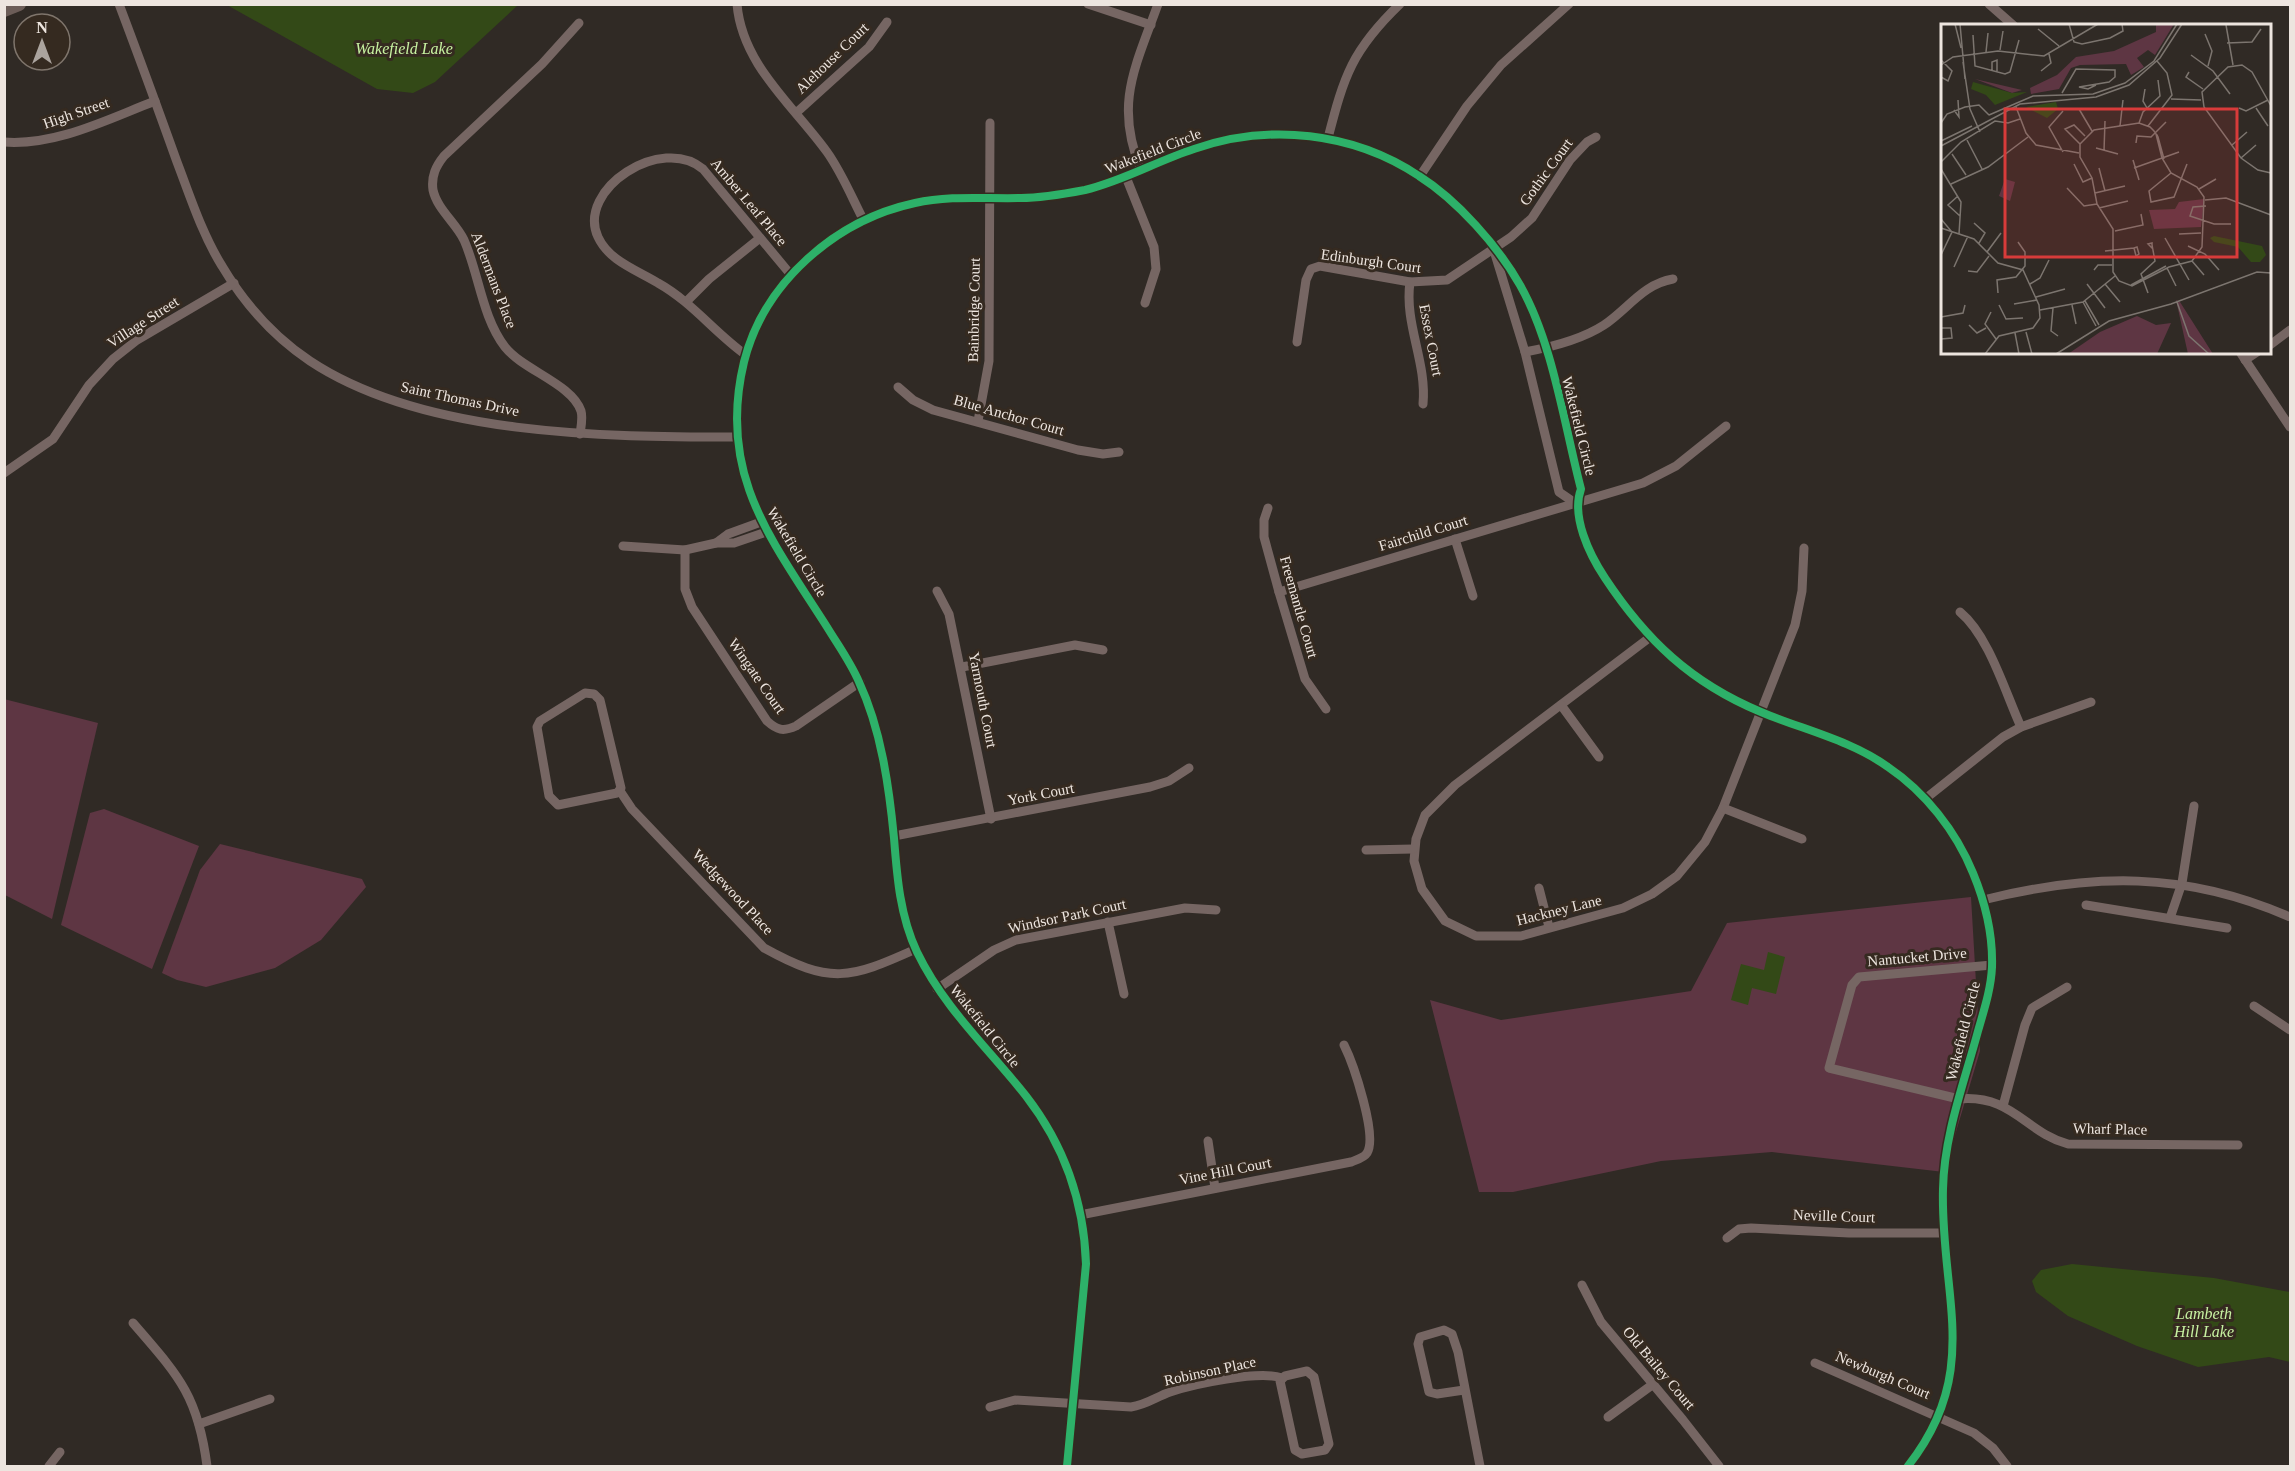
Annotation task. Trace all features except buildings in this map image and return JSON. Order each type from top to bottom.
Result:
[{"type":"main road","points":[[4,10],[19,4]]},
{"type":"street","name":"Saint Thomas Drive","points":[[119,4],[210,244],[249,307],[288,344],[310,361],[354,384],[404,404],[521,427],[580,434],[737,437]]},
{"type":"street","points":[[737,4],[739,21],[775,90],[833,162],[864,221]]},
{"type":"street","points":[[1088,4],[1151,25]]},
{"type":"street","points":[[1141,170],[1129,136],[1127,105],[1131,82],[1158,4]]},
{"type":"street","points":[[1329,138],[1341,88],[1352,61],[1368,37],[1400,4]]},
{"type":"street","points":[[1420,176],[1467,106],[1496,72],[1569,4]]},
{"type":"street","points":[[1989,4],[2011,24]]},
{"type":"street","name":"Alehouse Court","points":[[795,113],[869,47],[887,22]]},
{"type":"street","name":"Aldermans Place","points":[[579,23],[542,64],[444,156],[436,167],[433,183],[439,204],[466,245],[500,339],[511,354],[574,399],[582,415],[580,434]]},
{"type":"street","name":"High Street","points":[[4,142],[39,142],[155,101]]},
{"type":"street","name":"Bainbridge Court","points":[[978,421],[989,361],[990,123]]},
{"type":"street","name":"Wakefield Circle","points":[[1067,1467],[1086,1264],[1080,1215],[1068,1170],[1047,1126],[937,988],[916,949],[901,902],[894,836],[880,747],[860,682],[760,522],[744,472],[737,437],[740,386],[746,355],[766,311],[791,275],[840,233],[864,221],[917,202],[1055,195],[1098,187],[1194,149],[1232,139],[1284,134],[1329,138],[1380,155],[1420,176],[1460,209],[1494,249],[1522,288],[1545,348],[1581,489],[1575,503]]},
{"type":"street","name":"Gothic Court","points":[[1494,249],[1532,218],[1570,160],[1587,142],[1596,137]]},
{"type":"street","name":"Amber Leaf Place","points":[[746,355],[722,337],[686,302],[618,260],[603,245],[596,230],[595,214],[599,203],[613,184],[638,165],[651,159],[671,156],[690,161],[703,169],[791,275]]},
{"type":"street","points":[[1126,177],[1154,247],[1156,269],[1145,303]]},
{"type":"street","points":[[686,302],[709,279],[760,238]]},
{"type":"street","name":"Wakefield Circle","points":[[1494,249],[1525,352],[1559,492],[1575,503],[1592,558],[1649,638],[1692,676],[1759,711],[1859,750],[1899,774],[1926,799],[1963,852],[1983,900],[1992,965],[1985,1006],[1950,1129],[1944,1172],[1944,1233],[1954,1342],[1948,1390],[1926,1442],[1908,1467]]},
{"type":"street","name":"Edinburgh Court","points":[[1297,342],[1306,280],[1311,268],[1320,266],[1410,282],[1430,283],[1447,280],[1494,249]]},
{"type":"street","points":[[1525,352],[1545,348],[1597,329],[1647,288],[1659,281],[1672,279]]},
{"type":"street","name":"Village Street","points":[[4,473],[53,439],[89,385],[113,359],[138,340],[234,282]]},
{"type":"street","name":"Essex Court","points":[[1410,282],[1408,310],[1424,378],[1423,404]]},
{"type":"street","points":[[2271,344],[2290,330]]},
{"type":"street","points":[[2242,356],[2290,427]]},
{"type":"street","name":"Blue Anchor Court","points":[[898,387],[921,405],[1078,450],[1103,454],[1119,452]]},
{"type":"street","name":"Fairchild Court","points":[[1279,592],[1575,503],[1660,475],[1726,426]]},
{"type":"street","name":"Freemantle Court","points":[[1268,508],[1264,520],[1264,537],[1279,592],[1305,679],[1326,709]]},
{"type":"street","points":[[716,543],[728,534],[760,522]]},
{"type":"street","points":[[623,546],[685,550],[716,543],[734,543],[766,532]]},
{"type":"street","points":[[1455,539],[1473,596]]},
{"type":"street","name":"Hackney Lane","points":[[1413,849],[1422,889],[1436,912],[1453,927],[1476,936],[1500,938],[1521,936],[1623,908],[1666,885],[1693,858],[1723,808],[1759,711],[1795,625],[1802,591],[1804,549]]},
{"type":"street","name":"Wingate Court","points":[[685,550],[685,590],[692,607],[767,721],[774,727],[787,730],[796,726],[860,682]]},
{"type":"street","name":"Yarmouth Court","points":[[937,591],[949,614],[962,667],[991,819]]},
{"type":"street","points":[[1959,612],[1974,628],[1985,646],[2020,727]]},
{"type":"street","points":[[1366,850],[1413,849],[1425,815],[1443,795],[1649,638]]},
{"type":"street","points":[[962,667],[1059,647],[1086,645],[1102,650]]},
{"type":"street","name":"Wedgewood Place","points":[[620,790],[564,805],[553,802],[536,731],[540,722],[585,693],[597,696],[620,790],[632,809],[764,948],[805,969],[848,975],[878,966],[916,949]]},
{"type":"street","points":[[1926,799],[1988,746],[2020,727],[2091,702]]},
{"type":"street","points":[[1561,705],[1599,757]]},
{"type":"street","name":"York Court","points":[[894,836],[1150,787],[1169,781],[1190,768]]},
{"type":"street","points":[[2170,918],[2182,883],[2194,806]]},
{"type":"street","points":[[1723,808],[1802,839]]},
{"type":"street","points":[[1983,900],[2026,890],[2081,882],[2130,880],[2182,883],[2232,895],[2290,917]]},
{"type":"street","points":[[1539,888],[1550,927]]},
{"type":"street","points":[[2086,905],[2227,928]]},
{"type":"street","name":"Windsor Park Court","points":[[937,988],[1003,945],[1036,935],[1185,908],[1216,910]]},
{"type":"street","points":[[1108,922],[1124,994]]},
{"type":"street","name":"Nantucket Drive","points":[[1959,1099],[1829,1068],[1852,985],[1859,977],[1992,965]]},
{"type":"street","points":[[2003,1106],[2025,1025],[2032,1008],[2067,987]]},
{"type":"street","points":[[2254,1006],[2290,1030]]},
{"type":"street","name":"Vine Hill Court","points":[[1080,1215],[1351,1162],[1364,1156],[1369,1146],[1356,1070],[1344,1045]]},
{"type":"street","name":"Wharf Place","points":[[1959,1099],[1974,1098],[2003,1106],[2054,1139],[2068,1144],[2238,1145]]},
{"type":"street","points":[[1208,1141],[1215,1188]]},
{"type":"street","name":"Neville Court","points":[[1727,1238],[1739,1230],[1752,1228],[1849,1233],[1944,1233]]},
{"type":"street","name":"Old Bailey Court","points":[[1582,1285],[1601,1322],[1719,1467]]},
{"type":"street","points":[[133,1323],[182,1382],[199,1424],[207,1467]]},
{"type":"street","points":[[1464,1390],[1437,1394],[1429,1392],[1418,1344],[1420,1337],[1444,1330],[1452,1334],[1464,1390],[1480,1467]]},
{"type":"street","name":"Newburgh Court","points":[[1815,1363],[1939,1415],[1985,1440],[2007,1467]]},
{"type":"street","name":"Robinson Place","points":[[990,1407],[1015,1400],[1142,1406],[1180,1390],[1249,1376],[1274,1375],[1282,1378],[1307,1371],[1314,1375],[1329,1441],[1326,1449],[1302,1455],[1296,1450],[1281,1384],[1282,1378]]},
{"type":"street","points":[[1608,1417],[1652,1384]]},
{"type":"street","points":[[199,1424],[270,1399]]},
{"type":"street","points":[[49,1467],[60,1452]]},
{"type":"shaded area","points":[[4,699],[98,723],[52,919],[5,895]]},
{"type":"shaded area","points":[[104,809],[199,846],[152,969],[61,925],[90,813]]},
{"type":"shaded area","points":[[220,844],[362,879],[366,887],[321,940],[275,968],[206,987],[177,980],[162,973],[200,870]]},
{"type":"shaded area","points":[[1971,897],[1980,1051],[1944,1172],[1772,1152],[1661,1161],[1513,1192],[1479,1192],[1430,1000],[1501,1020],[1691,991],[1727,923]]},
{"type":"water","name":"Wakefield Lake","points":[[518,4],[435,82],[413,93],[377,89],[227,5]]},
{"type":"water","points":[[1768,952],[1785,957],[1776,994],[1752,988],[1748,1005],[1731,1000],[1741,964],[1764,970]]},
{"type":"water","name":"Lambeth Hill Lake","points":[[2072,1264],[2214,1278],[2290,1292],[2290,1362],[2269,1357],[2198,1367],[2137,1346],[2068,1316],[2036,1292],[2032,1281],[2041,1270]]},
{"type":"cycle path","points":[[1067,1466],[1086,1264],[1081,1219],[1070,1176],[1051,1134],[1039,1115],[1026,1096],[953,1010],[928,972],[911,938],[900,896],[887,778],[867,700],[840,647],[769,534],[754,504],[744,472],[738,438],[738,402],[744,362],[754,333],[768,306],[786,281],[807,259],[831,240],[886,211],[915,203],[955,198],[1037,197],[1085,190],[1180,154],[1222,141],[1252,136],[1281,135],[1310,136],[1339,141],[1393,161],[1433,186],[1476,225],[1511,270],[1541,332],[1581,489],[1578,511],[1583,535],[1599,568],[1637,621],[1672,657],[1713,688],[1761,712],[1858,750],[1902,777],[1927,800],[1958,842],[1966,857],[1985,907],[1991,943],[1991,975],[1985,1007],[1951,1129],[1944,1169],[1944,1227],[1952,1332],[1951,1365],[1945,1398],[1931,1431],[1908,1466]]}]
